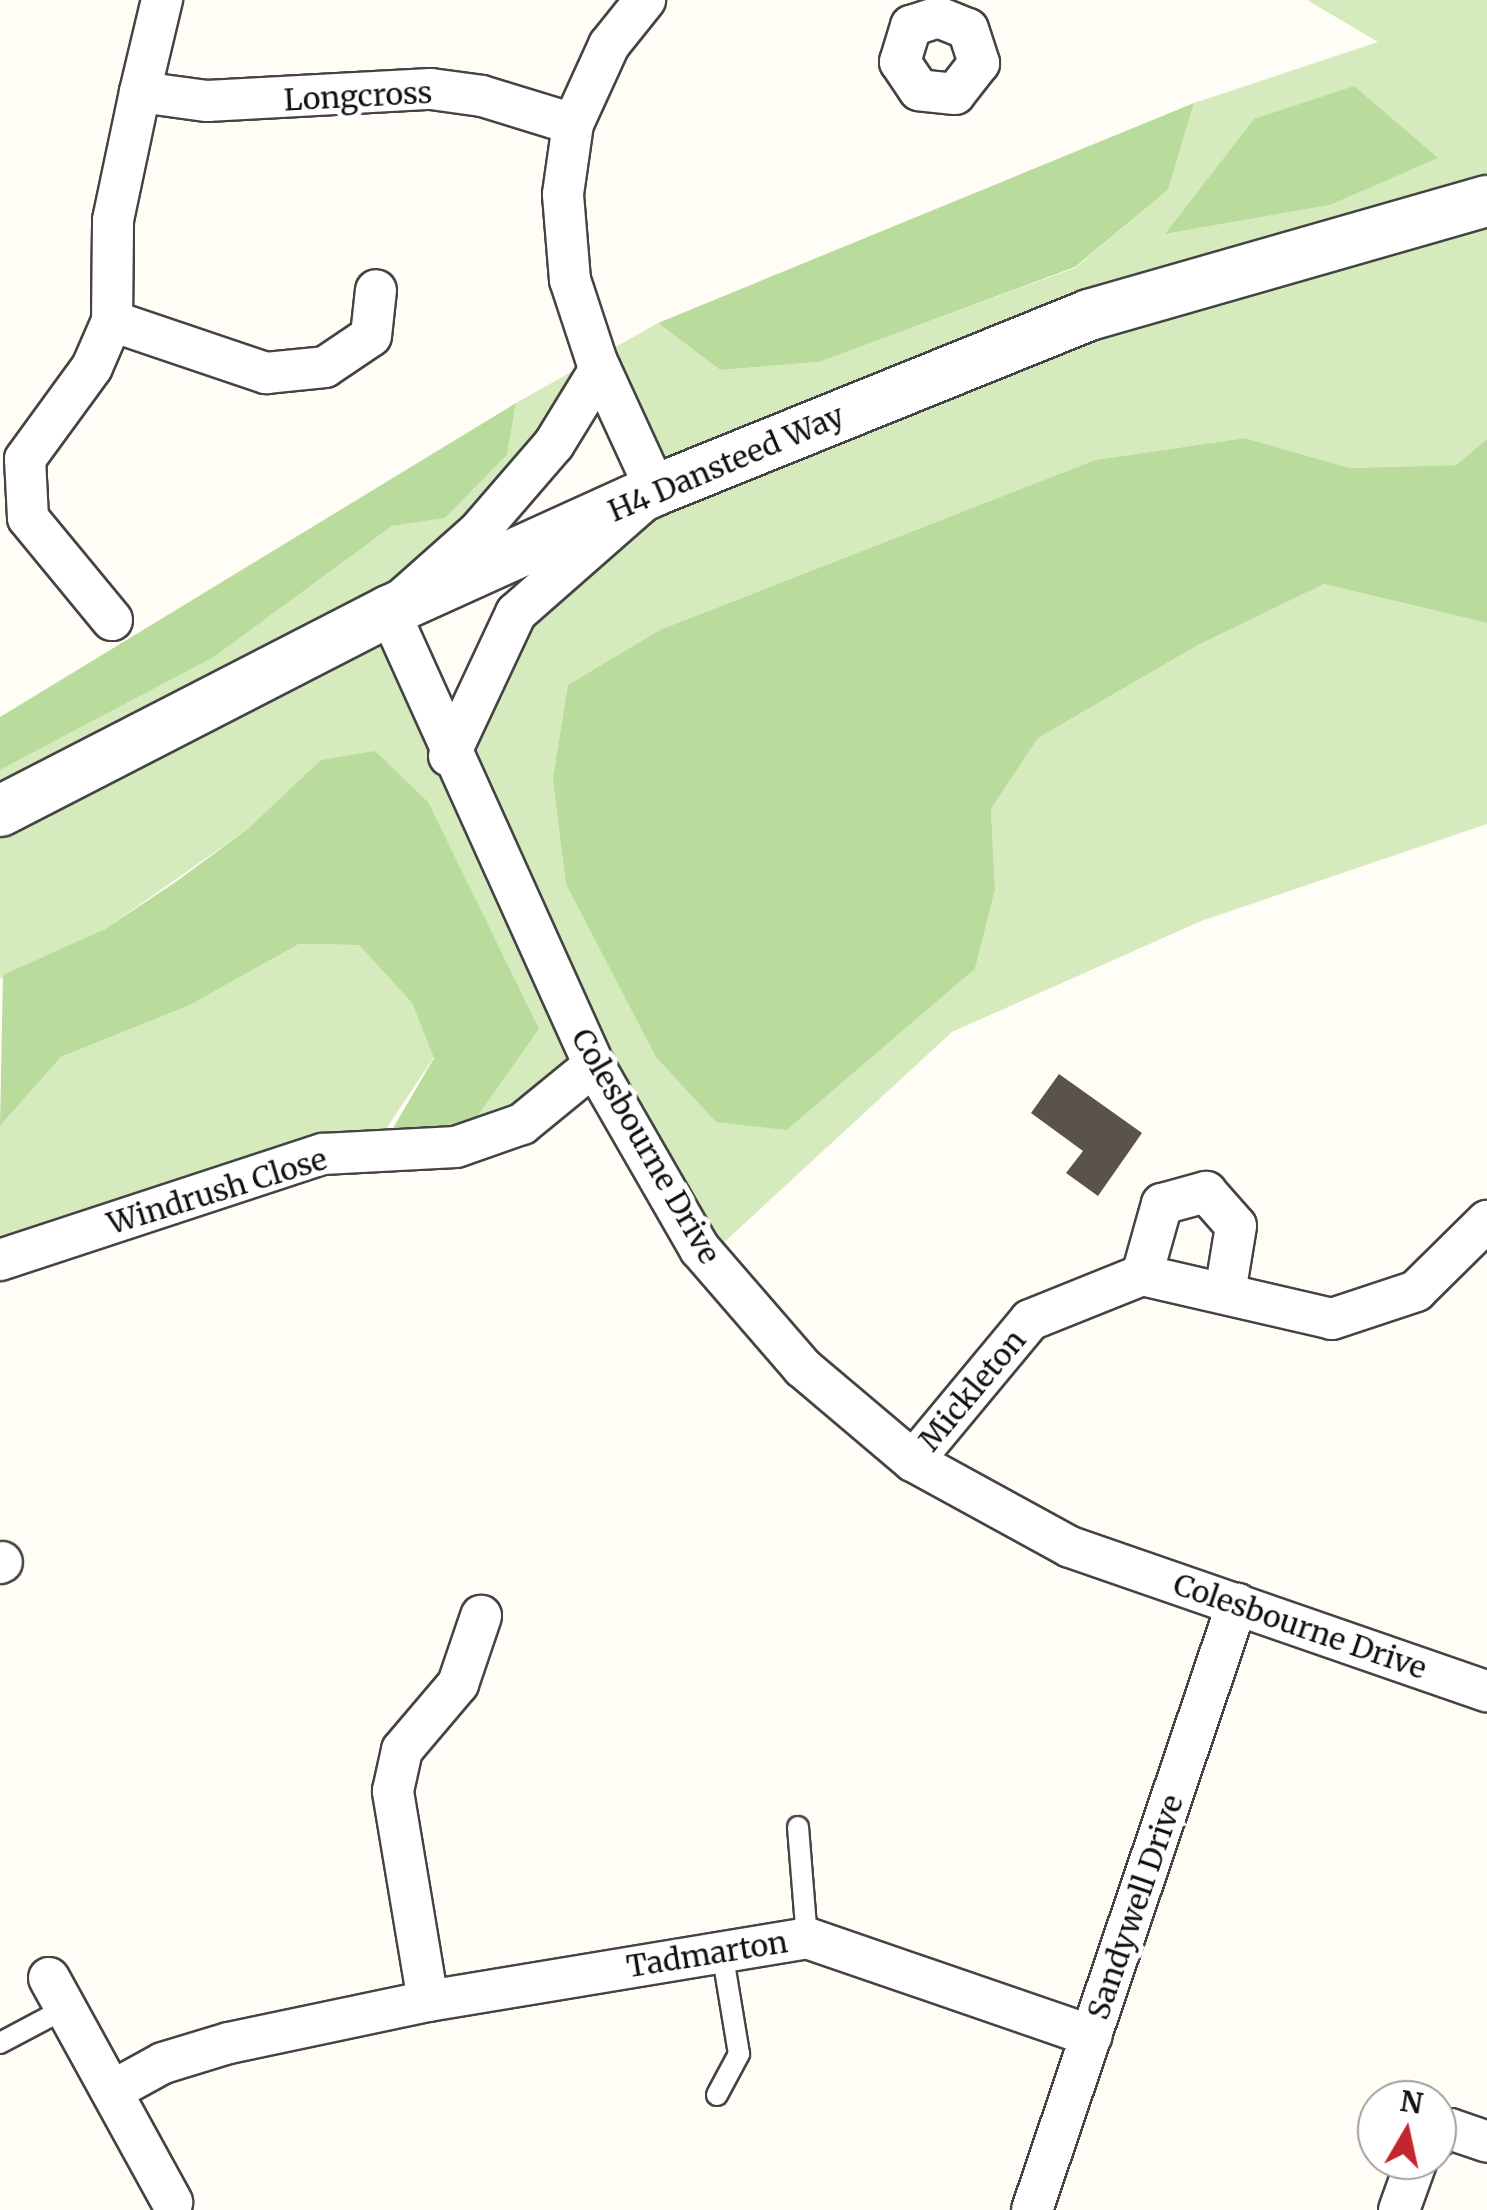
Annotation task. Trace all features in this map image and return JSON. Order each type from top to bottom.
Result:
[{"type":"street","points":[[112,620],[28,518],[26,459],[92,367],[112,321],[114,220],[162,0]]},
{"type":"street","points":[[448,756],[516,613],[656,490],[600,369],[570,280],[563,194],[573,124],[609,45],[645,0]]},
{"type":"street","name":"Longcross","points":[[140,92],[207,101],[431,88],[482,96],[573,124]]},
{"type":"street","name":"H4 Dansteed Way","points":[[0,812],[389,611],[656,490],[1089,315],[1487,202]]},
{"type":"street","points":[[112,321],[266,373],[325,366],[371,336],[376,290]]},
{"type":"street","points":[[389,611],[478,532],[554,444],[600,369]]},
{"type":"street","name":"Colesbourne Drive","points":[[389,611],[448,756],[594,1065],[700,1249],[802,1368],[913,1461],[1070,1547],[1487,1690]]},
{"type":"street","name":"Windrush Close","points":[[0,1260],[322,1154],[456,1146],[522,1124],[594,1065]]},
{"type":"street","points":[[1225,1293],[1236,1226],[1206,1192],[1162,1204],[1142,1275],[1332,1319],[1416,1290],[1487,1222]]},
{"type":"street","name":"Mickleton","points":[[913,1461],[1030,1320],[1142,1275]]},
{"type":"street","name":"Sandywell Drive","points":[[1032,2210],[1236,1604]]},
{"type":"street","points":[[428,2001],[392,1791],[402,1750],[458,1684],[481,1616]]},
{"type":"street","name":"Tadmarton","points":[[112,2091],[163,2063],[229,2043],[428,2001],[808,1938],[1092,2036]]},
{"type":"street","points":[[57,1993],[112,2091],[167,2206]]},
{"type":"street","points":[[1457,2132],[1487,2142]]},
{"type":"street","points":[[1400,2210],[1410,2180]]},
{"type":"lane","points":[[798,1827],[808,1938]]},
{"type":"lane","points":[[717,2095],[739,2054],[722,1951]]},
{"type":"lane","points":[[0,2044],[57,1993]]},
{"type":"green space","points":[[1307,0],[1487,0],[1487,439],[1456,465],[1350,468],[1245,438],[1095,460],[662,629],[787,1130],[975,969],[995,890],[991,809],[1038,738],[1198,645],[1324,584],[1487,623],[1487,824],[1201,921],[952,1032],[707,1258],[594,1066],[456,1147],[539,1029],[249,828],[105,929],[0,979],[0,770],[214,657],[392,526],[445,518],[507,455],[516,403],[658,323],[720,370],[818,362],[1075,268],[1168,190],[1194,103],[1378,42]],"holes":[[[1437,158],[1330,205],[1166,234]],[[597,363],[656,490],[516,613],[448,754],[389,611]]]},
{"type":"green space","points":[[1354,86],[1438,158],[1330,205],[1165,234],[1254,119]]},
{"type":"green space","points":[[1194,103],[1168,190],[1075,267],[819,362],[720,370],[658,323]]},
{"type":"green space","points":[[516,403],[507,455],[445,518],[392,526],[214,657],[0,770],[0,717]]},
{"type":"green space","points":[[1245,438],[1350,468],[1456,465],[1487,439],[1487,623],[1324,584],[1198,645],[1038,738],[991,809],[995,890],[975,969],[787,1130],[716,1122],[656,1057],[566,884],[553,779],[568,685],[662,629],[1095,460]]},
{"type":"green space","points":[[375,751],[428,802],[539,1029],[456,1147],[389,1135],[434,1058],[412,1003],[359,945],[299,944],[190,1005],[61,1057],[0,1126],[3,975],[105,929],[177,881],[249,828],[321,760]]},
{"type":"green space","points":[[299,944],[359,945],[412,1003],[434,1057],[386,1129],[0,1260],[0,1126],[61,1057],[190,1005]]},
{"type":"building","points":[[1059,1074],[1142,1133],[1098,1196],[1066,1173],[1083,1151],[1031,1113]]}]
